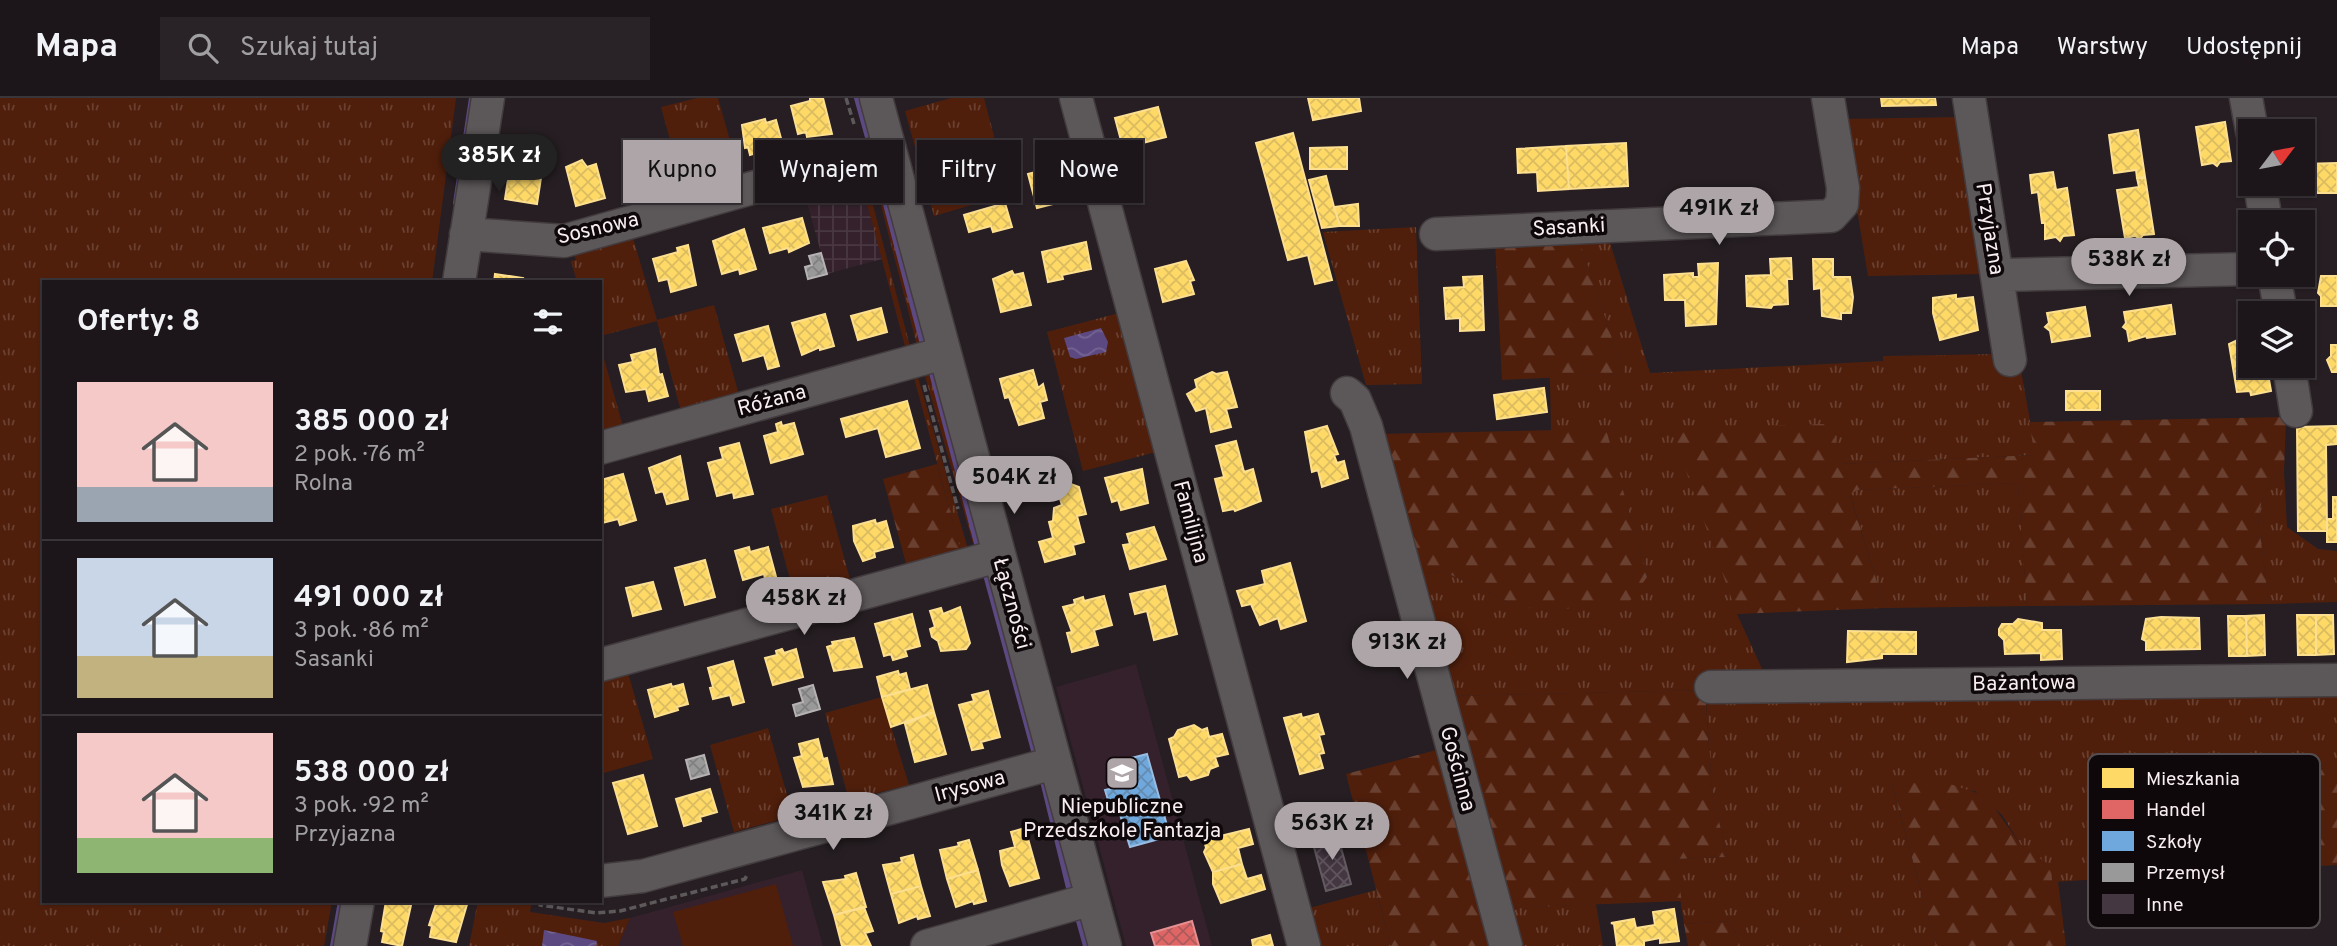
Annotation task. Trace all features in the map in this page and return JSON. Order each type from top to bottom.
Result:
[{"type":"street","points":[[459,280],[488,98]]},
{"type":"street","name":"Łączności","points":[[876,98],[888,140]]},
{"type":"street","name":"Familijna","points":[[1076,98],[1304,946]]},
{"type":"street","name":"Sasanki","points":[[1436,234],[1831,216],[1842,204],[1843,188],[1828,98]]},
{"type":"street","name":"Przyjazna","points":[[1969,98],[2010,360]]},
{"type":"street","points":[[2246,98],[2250,119]]},
{"type":"street","name":"Sosnowa","points":[[466,234],[564,241],[755,187]]},
{"type":"street","name":"Łączności","points":[[903,198],[1105,946]]},
{"type":"street","name":"Przyjazna","points":[[2006,275],[2238,269]]},
{"type":"street","name":"Różana","points":[[602,446],[944,353]]},
{"type":"street","points":[[2291,378],[2296,411]]},
{"type":"street","name":"Gościnna","points":[[1347,393],[1355,400],[1366,426],[1506,946]]},
{"type":"street","points":[[602,665],[998,556]]},
{"type":"street","name":"Bażantowa","points":[[1711,687],[2337,680]]},
{"type":"street","name":"Irysowa","points":[[602,881],[643,876],[1054,763]]},
{"type":"street","points":[[927,946],[1092,899]]},
{"type":"street","points":[[350,946],[358,903]]},
{"type":"shaded area","points":[[807,203],[867,203],[882,259],[827,274]]},
{"type":"shaded area","name":"Niepubliczne Przedszkole Fantazja","points":[[1136,664],[1212,946],[1126,946],[1056,687]]},
{"type":"shaded area","points":[[802,870],[823,946],[618,946],[630,918]]},
{"type":"green space","points":[[0,98],[456,98],[432,280],[42,280],[42,903],[332,903],[324,946],[0,946]]},
{"type":"green space","points":[[697,98],[718,98],[730,140],[670,140],[661,107]]},
{"type":"green space","points":[[951,98],[984,98],[995,140],[917,140],[917,154],[905,111]]},
{"type":"green space","points":[[1963,117],[1988,274],[1868,276],[1842,119]]},
{"type":"green space","points":[[867,203],[873,203],[912,354],[906,350]]},
{"type":"green space","points":[[880,203],[889,203],[932,347],[919,353]]},
{"type":"green space","points":[[930,203],[978,203],[934,216]]},
{"type":"green space","points":[[1416,227],[1422,384],[1366,385],[1323,232]]},
{"type":"green space","points":[[1608,236],[1650,373],[1883,361],[1883,356],[2000,354],[2019,359],[2036,455],[1840,464],[1834,435],[1737,614],[1767,680],[1705,690],[1449,696],[1415,574],[1443,571],[1510,603],[1549,610],[1577,607],[1647,577],[1606,430],[1551,431],[1550,377],[1624,374],[1578,237]]},
{"type":"green space","points":[[1578,237],[1624,374],[1502,380],[1495,241]]},
{"type":"green space","points":[[633,238],[657,320],[714,305],[739,395],[681,412],[657,321],[602,335],[602,280],[576,280],[571,261],[576,260],[574,255]]},
{"type":"green space","points":[[1119,313],[1156,452],[1083,471],[1047,332]]},
{"type":"green space","points":[[602,351],[623,427],[602,433]]},
{"type":"green space","points":[[935,368],[986,548],[976,554],[923,369]]},
{"type":"green space","points":[[913,374],[917,374],[970,556],[961,552]]},
{"type":"green space","points":[[2286,417],[2284,472],[2264,492],[2258,518],[2269,604],[2027,606],[2018,483],[1857,490],[1850,495],[1885,608],[1737,614],[1671,429],[1825,424],[1834,435],[1841,464],[2035,455],[2029,422]]},
{"type":"green space","points":[[1606,429],[1647,577],[1628,604],[1549,610],[1529,608],[1510,603],[1443,571],[1415,574],[1377,434]]},
{"type":"green space","points":[[937,464],[961,552],[907,567],[883,479]]},
{"type":"green space","points":[[2284,472],[2287,527],[2318,549],[2337,551],[2337,602],[2269,604],[2258,518],[2264,492]]},
{"type":"green space","points":[[2018,483],[2027,606],[1885,608],[1850,494],[1857,490]]},
{"type":"green space","points":[[827,495],[851,583],[795,598],[771,509]]},
{"type":"green space","points":[[628,673],[653,759],[602,773],[602,680]]},
{"type":"green space","points":[[2337,689],[2337,769],[2320,770],[2320,754],[2088,754],[2088,880],[2052,882],[2021,845],[2002,815],[1975,791],[1892,785],[1936,946],[1740,946],[1732,921],[1684,924],[1674,859],[1727,857],[1712,790],[1706,700]]},
{"type":"green space","points":[[1705,690],[1712,790],[1727,857],[1674,859],[1682,901],[1505,908],[1449,696]]},
{"type":"green space","points":[[882,697],[909,785],[849,800],[825,713]]},
{"type":"green space","points":[[768,728],[793,816],[734,832],[710,745]]},
{"type":"green space","points":[[1444,748],[1497,946],[1391,946],[1346,774]]},
{"type":"green space","points":[[2337,769],[2337,865],[2320,866],[2320,770]]},
{"type":"green space","points":[[1944,782],[1986,796],[2021,845],[2051,866],[2052,881],[2058,881],[2066,946],[1936,946],[1892,784]]},
{"type":"green space","points":[[776,884],[793,946],[683,946],[673,912]]},
{"type":"green space","points":[[1376,890],[1391,946],[1312,946],[1302,910]]},
{"type":"green space","points":[[478,903],[532,903],[530,912],[604,923],[630,918],[618,946],[469,946]]},
{"type":"green space","points":[[1596,904],[1603,946],[1515,946],[1505,908]]},
{"type":"green space","points":[[1732,921],[1740,946],[1688,946],[1684,924]]},
{"type":"water","points":[[1101,328],[1108,342],[1106,352],[1076,359],[1070,357],[1064,338]]},
{"type":"water","points":[[544,930],[597,941],[596,946],[542,946]]},
{"type":"building: Mieszkania","points":[[810,98],[823,98],[832,134],[807,137],[806,132],[798,134],[791,106],[810,101]]},
{"type":"building: Mieszkania","points":[[1308,98],[1359,98],[1361,111],[1313,120]]},
{"type":"building: Mieszkania","points":[[1881,98],[1935,98],[1936,105],[1882,106]]},
{"type":"building: Mieszkania","points":[[1158,107],[1166,137],[1143,143],[1143,140],[1121,140],[1115,118]]},
{"type":"building: Mieszkania","points":[[765,119],[766,123],[776,120],[781,140],[755,140],[755,153],[750,155],[748,147],[745,148],[742,125]]},
{"type":"building: Mieszkania","points":[[2225,122],[2231,161],[2220,162],[2217,166],[2213,163],[2202,165],[2196,127]]},
{"type":"building: Mieszkania","points":[[2138,130],[2145,177],[2137,178],[2136,170],[2114,173],[2109,135]]},
{"type":"building: Mieszkania","points":[[1293,133],[1332,280],[1315,284],[1308,255],[1288,260],[1256,143]]},
{"type":"building: Mieszkania","points":[[1626,143],[1628,186],[1569,189],[1566,146]]},
{"type":"building: Mieszkania","points":[[1566,146],[1569,189],[1538,191],[1537,172],[1518,173],[1517,149]]},
{"type":"building: Mieszkania","points":[[1347,147],[1347,169],[1310,169],[1310,148]]},
{"type":"building: Mieszkania","points":[[582,160],[587,167],[596,164],[605,198],[576,206],[566,167]]},
{"type":"building: Mieszkania","points":[[2337,163],[2337,193],[2315,193],[2315,164]]},
{"type":"building: Mieszkania","points":[[510,166],[542,171],[537,204],[505,199]]},
{"type":"building: Mieszkania","points":[[1035,172],[1035,200],[1028,174]]},
{"type":"building: Mieszkania","points":[[2053,172],[2056,190],[2067,188],[2074,235],[2063,236],[2060,241],[2056,237],[2045,239],[2045,223],[2042,223],[2038,192],[2032,193],[2030,175]]},
{"type":"building: Mieszkania","points":[[1326,176],[1340,226],[1322,228],[1309,180]]},
{"type":"building: Mieszkania","points":[[2145,177],[2154,234],[2143,235],[2140,239],[2135,236],[2125,238],[2117,190],[2139,187],[2137,178]]},
{"type":"building: Mieszkania","points":[[1005,203],[1012,227],[993,232],[991,226],[969,232],[964,215]]},
{"type":"building: Mieszkania","points":[[1036,203],[1057,203],[1037,208]]},
{"type":"building: Mieszkania","points":[[1358,204],[1359,226],[1340,226],[1334,207]]},
{"type":"building: Mieszkania","points":[[802,218],[809,243],[789,252],[788,248],[770,253],[763,228]]},
{"type":"building: Mieszkania","points":[[744,229],[756,269],[740,274],[739,269],[722,274],[713,241]]},
{"type":"building: Mieszkania","points":[[1086,242],[1091,269],[1062,275],[1063,279],[1048,282],[1042,252]]},
{"type":"building: Mieszkania","points":[[688,245],[696,285],[671,292],[668,279],[659,281],[653,259],[678,252],[677,248]]},
{"type":"building: Mieszkania","points":[[1791,258],[1792,279],[1787,279],[1788,304],[1773,305],[1771,308],[1747,306],[1746,276],[1771,275],[1770,259]]},
{"type":"building: Mieszkania","points":[[1813,259],[1833,259],[1833,277],[1850,277],[1853,297],[1851,313],[1841,313],[1841,319],[1822,316],[1821,288],[1814,289]]},
{"type":"building: Mieszkania","points":[[1186,261],[1194,280],[1190,281],[1194,294],[1163,302],[1155,269]]},
{"type":"building: Mieszkania","points":[[1718,263],[1716,324],[1686,326],[1685,300],[1665,300],[1664,275],[1693,273],[1693,277],[1699,277],[1698,264]]},
{"type":"building: Mieszkania","points":[[1012,271],[1014,275],[1023,273],[1031,305],[1001,312],[993,279]]},
{"type":"building: Mieszkania","points":[[495,274],[523,278],[522,280],[494,280]]},
{"type":"building: Mieszkania","points":[[1482,276],[1484,330],[1460,331],[1460,318],[1446,319],[1444,288],[1464,287],[1463,277]]},
{"type":"building: Mieszkania","points":[[2321,276],[2337,276],[2337,306],[2321,306],[2321,296],[2318,293]]},
{"type":"building: Mieszkania","points":[[1956,295],[1956,299],[1973,297],[1978,330],[1940,340],[1933,313],[1933,298]]},
{"type":"building: Mieszkania","points":[[2171,305],[2175,334],[2146,336],[2129,341],[2127,330],[2123,327],[2126,323],[2124,312]]},
{"type":"building: Mieszkania","points":[[2085,307],[2090,336],[2052,342],[2050,331],[2045,327],[2049,323],[2047,313]]},
{"type":"building: Mieszkania","points":[[881,308],[887,332],[858,340],[851,316]]},
{"type":"building: Mieszkania","points":[[825,314],[834,346],[820,350],[820,347],[802,355],[792,323]]},
{"type":"building: Mieszkania","points":[[768,326],[779,366],[768,369],[764,355],[743,361],[735,335]]},
{"type":"building: Mieszkania","points":[[2238,340],[2238,378],[2269,378],[2271,391],[2251,395],[2250,391],[2237,392],[2229,344]]},
{"type":"building: Mieszkania","points":[[2331,345],[2337,345],[2337,372],[2332,372],[2327,360],[2331,356]]},
{"type":"building: Mieszkania","points":[[655,349],[659,375],[662,374],[668,396],[649,401],[646,389],[626,392],[619,365],[633,362],[631,355]]},
{"type":"building: Mieszkania","points":[[1033,370],[1038,388],[1043,384],[1047,400],[1040,402],[1044,418],[1019,425],[1009,397],[1005,398],[1000,379]]},
{"type":"building: Mieszkania","points":[[1212,372],[1227,372],[1237,407],[1226,409],[1231,427],[1211,432],[1206,408],[1196,411],[1187,394],[1197,388],[1195,380]]},
{"type":"building: Mieszkania","points":[[1544,388],[1547,412],[1497,419],[1494,395]]},
{"type":"building: Mieszkania","points":[[2066,391],[2100,391],[2100,410],[2066,410]]},
{"type":"building: Mieszkania","points":[[907,401],[920,448],[886,457],[878,428],[846,437],[841,419]]},
{"type":"building: Mieszkania","points":[[781,422],[782,426],[794,423],[803,454],[771,463],[764,436],[778,432],[776,424]]},
{"type":"building: Mieszkania","points":[[1327,426],[1338,454],[1334,455],[1337,463],[1344,461],[1348,478],[1322,487],[1318,470],[1312,472],[1305,432]]},
{"type":"building: Mieszkania","points":[[2337,426],[2337,444],[2326,445],[2327,531],[2298,531],[2297,427]]},
{"type":"building: Mieszkania","points":[[1236,441],[1244,472],[1253,469],[1261,501],[1235,511],[1223,511],[1215,479],[1224,477],[1216,446]]},
{"type":"building: Mieszkania","points":[[739,443],[753,494],[734,498],[733,492],[717,496],[708,463],[723,459],[720,448]]},
{"type":"building: Mieszkania","points":[[680,456],[688,499],[667,504],[663,491],[656,493],[649,468]]},
{"type":"building: Mieszkania","points":[[1142,469],[1148,503],[1121,510],[1118,500],[1112,502],[1105,478]]},
{"type":"building: Mieszkania","points":[[623,474],[636,520],[620,525],[618,519],[602,523],[602,480]]},
{"type":"building: Mieszkania","points":[[1068,483],[1079,487],[1086,514],[1077,516],[1084,542],[1073,545],[1075,554],[1045,562],[1039,542],[1053,538],[1049,522],[1053,521],[1054,508],[1062,505],[1058,493]]},
{"type":"building: Mieszkania","points":[[2333,497],[2337,497],[2337,542],[2327,542],[2327,519],[2333,519]]},
{"type":"building: Mieszkania","points":[[875,520],[876,524],[886,521],[893,547],[874,552],[875,557],[863,561],[854,541],[853,526]]},
{"type":"building: Mieszkania","points":[[1154,527],[1166,559],[1130,569],[1123,545],[1130,544],[1127,534]]},
{"type":"building: Mieszkania","points":[[749,547],[750,552],[768,547],[778,584],[767,587],[764,574],[743,580],[735,551]]},
{"type":"building: Mieszkania","points":[[705,560],[715,597],[685,605],[675,568]]},
{"type":"building: Mieszkania","points":[[1290,563],[1306,621],[1281,629],[1278,618],[1260,625],[1251,604],[1242,606],[1237,591],[1265,584],[1262,571]]},
{"type":"building: Mieszkania","points":[[653,582],[661,609],[633,616],[626,588]]},
{"type":"building: Mieszkania","points":[[1165,586],[1177,634],[1154,640],[1147,611],[1135,614],[1130,594]]},
{"type":"building: Mieszkania","points":[[1104,596],[1112,625],[1094,630],[1098,645],[1072,652],[1067,633],[1072,632],[1063,607],[1075,604],[1074,600],[1083,597],[1084,601]]},
{"type":"building: Mieszkania","points":[[960,607],[970,643],[966,649],[941,651],[938,641],[932,637],[930,629],[935,627],[930,611],[941,608],[943,614]]},
{"type":"building: Mieszkania","points":[[912,614],[920,646],[905,650],[907,656],[893,660],[891,654],[884,656],[875,624]]},
{"type":"building: Mieszkania","points":[[2264,615],[2265,655],[2247,656],[2246,616]]},
{"type":"building: Mieszkania","points":[[2297,615],[2316,615],[2316,655],[2298,655]]},
{"type":"building: Mieszkania","points":[[2316,615],[2333,615],[2334,654],[2316,655]]},
{"type":"building: Mieszkania","points":[[2228,616],[2246,616],[2247,656],[2229,656]]},
{"type":"building: Mieszkania","points":[[2199,618],[2200,649],[2146,650],[2146,641],[2142,639],[2146,619]]},
{"type":"building: Mieszkania","points":[[2018,619],[2042,623],[2042,630],[2061,630],[2062,659],[2041,660],[2041,653],[2005,654],[2004,640],[1999,635],[1999,629],[2002,624],[2013,624]]},
{"type":"building: Mieszkania","points":[[1848,631],[1916,632],[1916,654],[1882,654],[1882,658],[1847,662]]},
{"type":"building: Mieszkania","points":[[854,638],[862,667],[834,671],[827,647],[833,645],[832,642]]},
{"type":"building: Mieszkania","points":[[782,649],[784,653],[796,649],[803,677],[773,685],[765,658],[777,655],[776,651]]},
{"type":"building: Mieszkania","points":[[733,661],[744,702],[733,705],[730,695],[713,699],[708,668]]},
{"type":"building: Mieszkania","points":[[898,671],[899,675],[906,673],[910,689],[882,697],[877,677]]},
{"type":"building: Mieszkania","points":[[671,684],[672,687],[683,684],[688,704],[655,717],[648,690]]},
{"type":"building: Mieszkania","points":[[927,685],[934,712],[891,727],[882,697]]},
{"type":"building: Mieszkania","points":[[988,691],[1000,737],[981,742],[983,748],[972,750],[959,705],[974,701],[972,695]]},
{"type":"building: Mieszkania","points":[[934,712],[946,754],[915,762],[905,724]]},
{"type":"building: Mieszkania","points":[[1301,714],[1302,718],[1318,714],[1324,734],[1319,735],[1324,753],[1319,754],[1323,768],[1300,774],[1284,718]]},
{"type":"building: Mieszkania","points":[[1194,725],[1202,730],[1207,728],[1209,737],[1222,734],[1228,754],[1215,757],[1218,766],[1210,769],[1208,775],[1191,780],[1187,775],[1179,777],[1169,739],[1174,737],[1178,730]]},
{"type":"building: Mieszkania","points":[[818,739],[823,759],[827,758],[833,784],[803,787],[794,758],[802,756],[799,744]]},
{"type":"building: Mieszkania","points":[[643,775],[657,826],[628,834],[613,783]]},
{"type":"building: Mieszkania","points":[[710,789],[717,812],[684,826],[676,799]]},
{"type":"building: Mieszkania","points":[[1025,828],[1039,878],[1010,886],[1000,851],[1015,847],[1011,832]]},
{"type":"building: Mieszkania","points":[[1249,829],[1253,844],[1238,848],[1242,864],[1213,872],[1204,852],[1204,840]]},
{"type":"building: Mieszkania","points":[[969,840],[978,870],[947,879],[940,850],[959,846],[958,843]]},
{"type":"building: Mieszkania","points":[[913,855],[921,886],[891,894],[883,865],[902,862],[901,858]]},
{"type":"building: Mieszkania","points":[[1242,864],[1247,879],[1261,875],[1265,889],[1221,903],[1213,884],[1213,872]]},
{"type":"building: Mieszkania","points":[[978,870],[986,901],[974,904],[973,901],[956,907],[947,879]]},
{"type":"building: Mieszkania","points":[[856,873],[866,907],[834,915],[823,882],[846,879],[845,876]]},
{"type":"building: Mieszkania","points":[[921,886],[930,916],[918,919],[917,916],[899,923],[891,894]]},
{"type":"building: Mieszkania","points":[[386,903],[411,905],[402,946],[382,942],[384,932],[381,931]]},
{"type":"building: Mieszkania","points":[[436,903],[467,903],[456,942],[430,937],[432,926],[429,925]]},
{"type":"building: Mieszkania","points":[[864,907],[873,931],[865,933],[871,946],[842,946],[834,915]]},
{"type":"building: Mieszkania","points":[[1674,909],[1679,941],[1660,943],[1660,938],[1644,941],[1644,946],[1617,946],[1614,924],[1611,923],[1634,919],[1636,928],[1655,925],[1653,912]]},
{"type":"building: Mieszkania","points":[[1270,935],[1273,946],[1253,946],[1252,940]]},
{"type":"building: Handel","points":[[1192,921],[1199,946],[1155,946],[1151,933]]},
{"type":"building: Szkoły","points":[[1147,754],[1170,836],[1130,847],[1118,808],[1111,810],[1105,790],[1114,788],[1108,764]]},
{"type":"building: Przemysł","points":[[821,253],[827,274],[808,279],[805,267],[812,265],[809,256]]},
{"type":"building: Przemysł","points":[[813,685],[820,709],[796,716],[793,705],[803,702],[799,689]]},
{"type":"building: Przemysł","points":[[704,755],[709,774],[691,779],[686,760]]},
{"type":"building: Inne","points":[[1337,833],[1351,884],[1326,891],[1312,840]]},
{"type":"waterway","points":[[456,203],[472,98]]},
{"type":"waterway","points":[[857,98],[869,140]]},
{"type":"waterway","points":[[886,203],[924,348]]},
{"type":"waterway","points":[[931,369],[979,551]]},
{"type":"waterway","points":[[985,571],[1036,758]]},
{"type":"waterway","points":[[1043,781],[1070,892]]},
{"type":"waterway","points":[[333,946],[341,903]]},
{"type":"waterway","points":[[1079,921],[1086,946]]},
{"type":"place","name":"Niepubliczne Przedszkole Fantazja","points":[[1122,773]]}]
